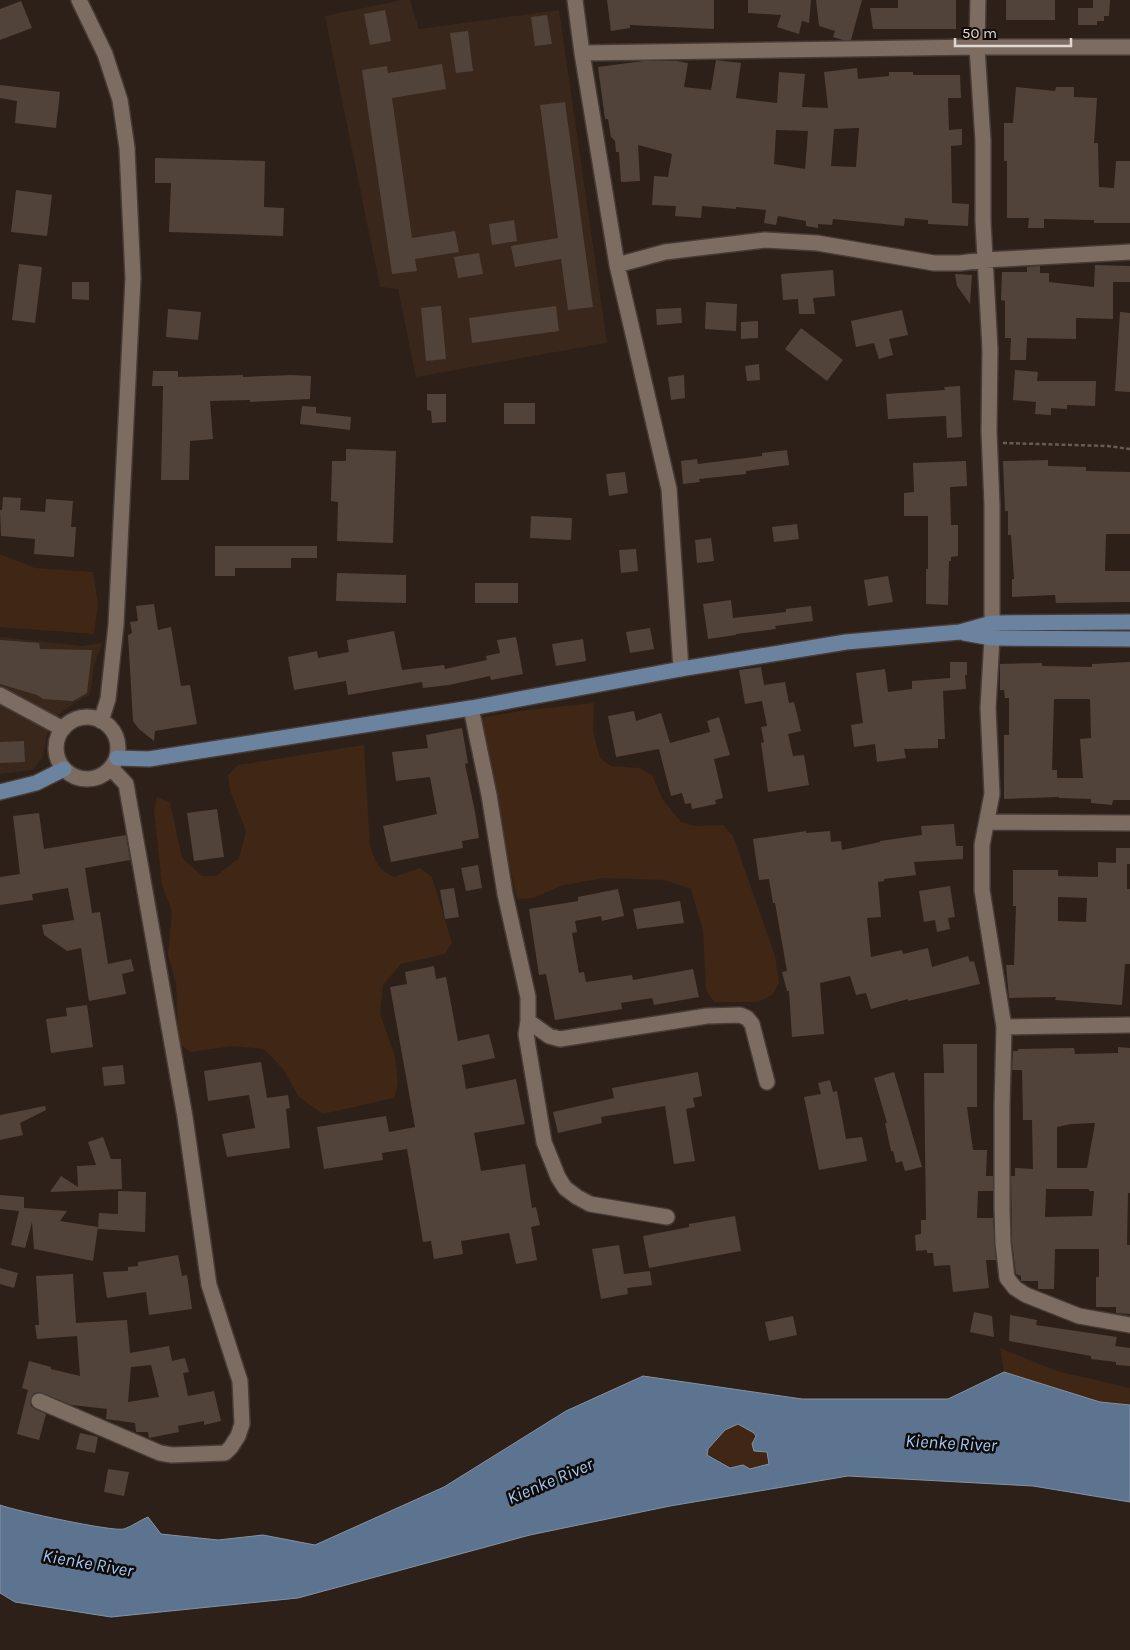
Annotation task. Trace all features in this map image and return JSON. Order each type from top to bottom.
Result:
[{"type":"main road","points":[[114,763],[471,708],[681,669],[846,642],[960,632],[1130,622]]},
{"type":"main road","points":[[992,631],[1130,639]]},
{"type":"main road","points":[[0,792],[36,783],[64,769]]},
{"type":"street","points":[[79,0],[106,54],[120,100],[127,148],[134,278],[116,625],[108,699],[102,721]]},
{"type":"street","points":[[575,0],[617,265],[668,489],[681,669]]},
{"type":"street","points":[[978,0],[977,47],[984,141],[984,260],[990,349],[989,443],[992,505],[992,631],[988,708],[992,794],[982,845],[982,890],[1004,1027],[1002,1208],[1007,1278],[1015,1288],[1026,1295],[1078,1316],[1130,1325]]},
{"type":"street","points":[[582,53],[977,47],[1130,47]]},
{"type":"street","points":[[617,265],[665,252],[765,240],[817,243],[934,262],[960,263],[1130,252]]},
{"type":"street","points":[[0,695],[63,728]]},
{"type":"street","points":[[471,708],[489,795],[505,894],[528,997],[526,1034],[544,1142],[558,1177],[565,1188],[577,1197],[590,1204],[667,1217]]},
{"type":"street","points":[[85,717],[102,721],[116,737],[118,748],[114,763],[103,775],[93,779],[82,779],[72,776],[64,769],[58,759],[56,749],[58,738],[63,728],[69,723],[85,717]]},
{"type":"street","points":[[39,1401],[160,1453],[172,1455],[225,1453],[238,1436],[242,1424],[240,1381],[209,1285],[184,1107],[126,784],[114,763]]},
{"type":"street","points":[[987,822],[1130,823]]},
{"type":"street","points":[[528,1021],[549,1036],[560,1039],[707,1016],[740,1015],[748,1018],[752,1024],[767,1082]]},
{"type":"street","points":[[1004,1027],[1130,1025]]},
{"type":"path","points":[[989,443],[1108,446],[1130,449]]},
{"type":"shaded area","points":[[410,0],[419,29],[559,10],[607,343],[416,377],[398,289],[380,287],[325,16]]},
{"type":"shaded area","points":[[0,554],[35,568],[93,572],[98,604],[94,634],[0,627]]},
{"type":"shaded area","points":[[0,637],[82,646],[102,643],[94,666],[90,695],[79,700],[58,715],[48,729],[43,757],[33,770],[0,774]]},
{"type":"shaded area","points":[[594,703],[593,731],[600,758],[611,766],[640,768],[652,775],[663,800],[681,822],[695,826],[723,825],[733,836],[775,956],[779,983],[772,995],[758,1002],[714,1002],[706,990],[703,931],[691,889],[664,880],[604,878],[560,886],[534,898],[517,899],[487,763],[480,718],[526,710]]},
{"type":"shaded area","points":[[364,745],[370,846],[374,857],[384,871],[394,877],[420,868],[432,877],[452,943],[445,954],[401,964],[383,985],[380,1014],[395,1056],[398,1084],[394,1098],[323,1114],[299,1097],[283,1069],[264,1049],[234,1046],[190,1052],[179,1043],[176,984],[168,955],[172,912],[162,885],[154,811],[157,797],[170,802],[182,858],[202,876],[216,876],[239,858],[246,831],[230,790],[228,775],[238,765]]},
{"type":"shaded area","points":[[1000,1348],[1057,1371],[1130,1388],[1130,1405],[1100,1402],[1004,1372]]},
{"type":"shaded area","points":[[738,1424],[754,1433],[758,1451],[767,1452],[769,1464],[750,1469],[743,1465],[730,1468],[714,1457],[707,1455],[708,1449],[725,1429]]},
{"type":"water","name":"Kienke River","points":[[1004,1372],[1100,1402],[1130,1405],[1130,1502],[1033,1486],[848,1476],[670,1506],[530,1535],[298,1598],[111,1617],[15,1602],[0,1593],[0,1505],[43,1516],[116,1529],[124,1529],[148,1517],[161,1534],[218,1540],[263,1535],[315,1545],[444,1487],[566,1411],[643,1376],[802,1399],[948,1399]],"holes":[[[738,1424],[756,1436],[752,1444],[754,1451],[767,1452],[769,1464],[750,1469],[743,1465],[730,1468],[707,1455],[708,1449],[725,1430]]]},
{"type":"building","points":[[607,0],[714,0],[714,29],[630,25],[630,28],[611,31]]},
{"type":"building","points":[[748,0],[811,0],[809,23],[802,21],[799,34],[777,27],[781,15],[748,13]]},
{"type":"building","points":[[816,0],[862,0],[851,40],[833,37],[835,31],[819,26]]},
{"type":"building","points":[[898,0],[956,0],[956,29],[873,29],[870,8],[898,8]]},
{"type":"building","points":[[1006,0],[1055,0],[1055,20],[1006,20]]},
{"type":"building","points":[[1093,0],[1110,0],[1109,16],[1104,16],[1104,21],[1097,21],[1097,25],[1078,25],[1078,8],[1093,8]]},
{"type":"building","points":[[21,1],[32,28],[0,40],[0,9]]},
{"type":"building","points":[[385,10],[391,41],[370,45],[364,14]]},
{"type":"building","points":[[547,15],[552,44],[535,46],[531,17]]},
{"type":"building","points":[[468,31],[473,71],[456,73],[450,33]]},
{"type":"building","points":[[716,60],[741,63],[736,98],[777,103],[779,72],[805,74],[802,107],[828,108],[824,72],[857,68],[858,79],[889,76],[889,72],[913,72],[913,75],[960,75],[961,98],[948,98],[949,130],[962,129],[962,145],[951,146],[952,203],[969,204],[968,226],[928,224],[928,220],[905,218],[904,226],[833,219],[832,225],[818,224],[818,228],[806,226],[806,221],[778,216],[776,225],[764,223],[766,210],[702,206],[701,218],[675,216],[676,206],[652,205],[654,176],[668,177],[672,154],[638,145],[640,181],[621,182],[619,152],[616,152],[615,141],[611,137],[608,119],[605,119],[598,67],[643,61],[677,61],[688,63],[684,87],[711,90]],"holes":[[[859,128],[856,167],[831,166],[834,129]],[[776,130],[808,131],[805,169],[774,164]]]},
{"type":"building","points":[[442,64],[446,89],[392,98],[412,238],[455,231],[459,252],[415,259],[417,271],[392,274],[362,70],[387,66],[388,73]]},
{"type":"building","points":[[0,85],[60,92],[56,128],[15,123],[17,101],[0,98]]},
{"type":"building","points":[[1016,87],[1055,91],[1056,87],[1074,87],[1074,97],[1097,98],[1094,143],[1098,143],[1099,187],[1114,188],[1116,161],[1130,161],[1130,223],[1094,223],[1094,220],[1044,219],[1044,228],[1028,228],[1029,218],[1007,218],[1007,161],[1004,161],[1004,123],[1013,123]]},
{"type":"building","points":[[565,102],[593,307],[568,310],[561,259],[515,267],[511,246],[558,238],[540,105]]},
{"type":"building","points":[[155,158],[265,161],[264,207],[284,208],[283,236],[169,232],[171,183],[155,183]]},
{"type":"building","points":[[16,190],[52,195],[47,236],[11,232]]},
{"type":"building","points":[[514,220],[517,241],[492,245],[489,224]]},
{"type":"building","points":[[479,253],[483,274],[458,278],[454,257]]},
{"type":"building","points":[[19,264],[42,267],[35,323],[12,320]]},
{"type":"building","points":[[1095,265],[1130,266],[1130,282],[1113,282],[1113,319],[1076,318],[1076,339],[1027,338],[1026,360],[1010,360],[1011,338],[1005,338],[1005,301],[1001,300],[1002,272],[1027,272],[1027,267],[1040,266],[1040,273],[1049,273],[1049,282],[1094,287]]},
{"type":"building","points":[[833,270],[835,296],[813,298],[815,314],[799,314],[798,299],[783,300],[781,274]]},
{"type":"building","points":[[955,274],[972,275],[970,304],[957,286]]},
{"type":"building","points":[[72,282],[89,282],[89,300],[72,299]]},
{"type":"building","points":[[706,302],[737,304],[736,331],[705,329]]},
{"type":"building","points":[[441,306],[446,359],[426,361],[421,308]]},
{"type":"building","points":[[556,306],[559,331],[472,343],[469,318]]},
{"type":"building","points":[[681,308],[682,323],[657,325],[656,309]]},
{"type":"building","points":[[168,309],[201,312],[198,340],[166,337]]},
{"type":"building","points":[[902,310],[908,335],[889,339],[893,355],[879,359],[874,343],[856,347],[851,321]]},
{"type":"building","points":[[1120,312],[1130,313],[1130,392],[1115,391]]},
{"type":"building","points":[[758,321],[758,338],[741,339],[741,322]]},
{"type":"building","points":[[801,328],[843,360],[827,381],[785,349]]},
{"type":"building","points":[[759,364],[760,380],[747,381],[745,366]]},
{"type":"building","points":[[1015,370],[1038,372],[1037,381],[1096,381],[1095,406],[1067,405],[1067,409],[1051,408],[1051,415],[1035,414],[1036,402],[1013,400]]},
{"type":"building","points":[[153,371],[178,371],[178,377],[243,375],[243,377],[311,376],[310,399],[250,402],[250,400],[210,401],[213,439],[190,441],[189,480],[161,480],[163,386],[152,386]]},
{"type":"building","points":[[684,375],[685,398],[671,400],[668,377]]},
{"type":"building","points":[[960,386],[962,437],[947,438],[946,416],[888,419],[886,394],[945,390],[944,387]]},
{"type":"building","points":[[427,394],[446,394],[446,422],[432,423],[431,411],[427,410]]},
{"type":"building","points":[[504,403],[535,403],[535,424],[504,424]]},
{"type":"building","points":[[302,406],[316,407],[316,413],[351,417],[350,430],[300,424]]},
{"type":"building","points":[[346,449],[396,451],[393,543],[337,541],[338,502],[331,501],[332,461],[346,461]]},
{"type":"building","points":[[787,450],[789,465],[746,471],[746,474],[699,479],[700,482],[683,484],[681,461],[697,459],[698,464],[762,456],[762,453]]},
{"type":"building","points":[[1048,460],[1048,466],[1086,467],[1086,471],[1130,472],[1130,534],[1106,534],[1105,571],[1130,571],[1130,602],[1056,603],[1055,595],[1012,597],[1012,579],[1014,579],[1011,535],[1008,535],[1008,511],[1005,511],[1003,461]]},
{"type":"building","points":[[966,461],[967,486],[950,487],[951,525],[958,525],[958,556],[951,557],[951,561],[949,561],[948,605],[926,604],[928,516],[904,516],[904,493],[914,492],[913,463]]},
{"type":"building","points":[[625,472],[628,493],[609,496],[606,474]]},
{"type":"building","points":[[3,497],[21,498],[20,510],[45,512],[46,499],[73,501],[71,527],[76,527],[74,557],[34,554],[35,539],[1,536],[0,510],[2,510]]},
{"type":"building","points":[[531,516],[572,518],[571,540],[530,538]]},
{"type":"building","points":[[797,524],[799,539],[774,542],[772,527]]},
{"type":"building","points":[[711,538],[714,561],[697,563],[695,540]]},
{"type":"building","points":[[215,546],[317,546],[317,558],[291,558],[291,568],[235,568],[235,576],[215,576]]},
{"type":"building","points":[[636,549],[638,571],[621,573],[619,550]]},
{"type":"building","points":[[337,573],[406,575],[406,603],[336,601]]},
{"type":"building","points":[[888,576],[893,602],[868,606],[864,580]]},
{"type":"building","points":[[475,583],[518,583],[518,603],[475,603]]},
{"type":"building","points":[[731,600],[733,618],[786,612],[786,609],[811,606],[813,621],[775,626],[776,629],[708,639],[703,604]]},
{"type":"building","points":[[154,604],[158,630],[171,627],[181,686],[190,685],[197,724],[155,731],[154,741],[139,729],[133,721],[128,635],[132,633],[130,622],[138,621],[136,606]]},
{"type":"building","points":[[650,628],[654,649],[630,653],[626,632]]},
{"type":"building","points":[[394,631],[402,670],[444,665],[445,669],[487,660],[486,656],[500,653],[497,640],[516,637],[523,674],[491,680],[490,676],[449,685],[423,688],[422,682],[348,695],[346,681],[294,690],[288,657],[317,651],[318,658],[349,652],[347,640]]},
{"type":"building","points":[[583,639],[586,661],[556,666],[552,644]]},
{"type":"building","points":[[0,640],[39,643],[40,649],[92,650],[87,693],[73,701],[43,699],[37,695],[0,684]]},
{"type":"building","points":[[950,662],[967,662],[967,675],[965,675],[966,689],[943,691],[945,739],[938,739],[938,748],[904,749],[906,758],[877,762],[875,744],[854,747],[851,725],[863,723],[856,673],[885,669],[888,692],[912,689],[912,681],[950,678]]},
{"type":"building","points":[[1130,662],[1130,800],[1113,800],[1112,805],[1091,803],[1091,799],[1059,797],[1004,799],[1004,735],[1009,735],[1009,698],[1005,698],[1004,690],[1000,690],[1000,664],[1042,663],[1042,666],[1092,667],[1092,664]],"holes":[[[1054,699],[1090,699],[1091,738],[1080,739],[1083,778],[1057,778],[1057,770],[1052,770]]]},
{"type":"building","points":[[761,667],[764,685],[785,682],[789,703],[794,702],[801,731],[788,734],[793,756],[804,755],[809,785],[768,792],[761,743],[764,742],[761,727],[767,726],[762,701],[745,704],[739,670]]},
{"type":"building","points":[[634,711],[636,721],[661,713],[670,743],[710,732],[707,721],[719,717],[730,755],[714,759],[723,798],[715,800],[716,804],[692,809],[691,803],[685,804],[682,793],[671,796],[659,749],[616,757],[608,716]]},
{"type":"building","points":[[462,728],[468,763],[465,764],[479,838],[462,841],[463,848],[391,862],[383,826],[437,814],[430,777],[396,781],[392,752],[428,748],[426,735]]},
{"type":"building","points":[[24,741],[25,762],[0,763],[0,742]]},
{"type":"building","points":[[217,809],[224,857],[194,861],[187,813]]},
{"type":"building","points":[[39,813],[44,849],[126,835],[130,860],[85,868],[92,913],[100,912],[108,964],[131,959],[134,971],[122,974],[126,994],[89,1001],[81,948],[67,951],[44,935],[42,925],[74,920],[68,888],[32,894],[33,900],[0,905],[0,877],[20,874],[13,816]]},
{"type":"building","points":[[954,824],[956,846],[963,846],[963,859],[914,862],[916,875],[884,879],[884,881],[878,882],[881,917],[867,918],[871,957],[902,950],[903,954],[928,948],[932,967],[968,956],[970,962],[974,961],[980,984],[871,1009],[866,993],[856,995],[850,976],[820,983],[824,1034],[792,1037],[789,991],[787,991],[782,972],[787,971],[775,903],[773,903],[769,879],[759,880],[753,839],[806,831],[806,833],[830,831],[831,842],[841,841],[842,850],[880,841],[922,835],[921,826]]},
{"type":"building","points":[[1116,848],[1130,848],[1130,864],[1127,864],[1127,889],[1130,889],[1130,964],[1125,964],[1122,1005],[1055,1000],[1056,997],[1009,998],[1006,965],[1014,965],[1016,906],[1013,906],[1013,870],[1058,870],[1058,876],[1098,877],[1098,862],[1116,863]],"holes":[[[1058,897],[1087,898],[1086,922],[1058,921]]]},
{"type":"building","points":[[478,865],[482,888],[466,891],[461,868]]},
{"type":"building","points":[[950,886],[955,917],[948,918],[950,929],[937,932],[935,920],[924,922],[919,891]]},
{"type":"building","points":[[454,888],[459,917],[445,919],[440,890]]},
{"type":"building","points":[[618,889],[624,916],[602,921],[601,916],[575,921],[577,932],[572,933],[579,973],[584,972],[586,982],[632,975],[633,980],[693,969],[699,997],[654,1005],[652,998],[621,1003],[622,1009],[555,1020],[546,974],[539,975],[529,909],[578,901],[578,897]]},
{"type":"building","points":[[680,901],[684,923],[637,929],[633,909]]},
{"type":"building","points":[[434,966],[436,979],[446,977],[458,1041],[489,1034],[495,1058],[462,1065],[466,1089],[516,1079],[525,1124],[474,1133],[481,1171],[525,1164],[532,1208],[536,1207],[540,1225],[531,1227],[537,1260],[516,1264],[509,1233],[461,1241],[463,1254],[434,1259],[431,1241],[423,1242],[407,1149],[382,1153],[383,1160],[324,1169],[317,1127],[386,1116],[389,1132],[415,1127],[390,987],[407,984],[405,972]]},
{"type":"building","points":[[87,1005],[93,1047],[51,1053],[46,1019],[67,1016],[66,1008]]},
{"type":"building","points":[[943,1044],[977,1044],[977,1107],[967,1107],[973,1150],[987,1150],[986,1176],[993,1176],[993,1191],[978,1191],[977,1218],[993,1218],[996,1260],[986,1260],[989,1288],[953,1292],[950,1265],[934,1266],[933,1253],[927,1253],[927,1250],[916,1251],[915,1235],[921,1234],[921,1220],[926,1220],[924,1073],[944,1073]]},
{"type":"building","points":[[1118,1047],[1130,1048],[1130,1193],[1128,1193],[1127,1245],[1130,1245],[1130,1314],[1116,1313],[1116,1307],[1096,1307],[1096,1277],[1099,1277],[1099,1249],[1055,1249],[1054,1289],[1038,1289],[1038,1281],[1021,1281],[1021,1276],[1016,1274],[1012,1242],[1011,1176],[1015,1176],[1015,1168],[1033,1169],[1032,1120],[1023,1120],[1022,1070],[1012,1070],[1013,1051],[1018,1051],[1018,1049],[1074,1048],[1075,1054],[1118,1053]],"holes":[[[1095,1123],[1087,1168],[1057,1168],[1057,1127],[1071,1124]],[[1046,1189],[1089,1189],[1089,1191],[1094,1191],[1092,1216],[1045,1217]]]},
{"type":"building","points":[[261,1062],[267,1098],[288,1095],[290,1108],[286,1109],[290,1148],[227,1157],[222,1134],[255,1128],[249,1095],[208,1101],[204,1071]]},
{"type":"building","points":[[123,1065],[125,1084],[104,1086],[102,1067]]},
{"type":"building","points":[[698,1072],[702,1096],[693,1098],[695,1107],[686,1109],[695,1161],[674,1164],[665,1106],[601,1117],[602,1123],[558,1133],[553,1112],[614,1098],[612,1088]]},
{"type":"building","points":[[894,1072],[922,1167],[905,1171],[902,1161],[896,1163],[893,1151],[891,1151],[885,1123],[887,1123],[874,1078]]},
{"type":"building","points":[[830,1080],[833,1092],[837,1091],[846,1139],[862,1137],[867,1161],[819,1170],[804,1097],[821,1094],[818,1083]]},
{"type":"building","points":[[45,1106],[46,1110],[20,1123],[23,1135],[0,1140],[0,1115]]},
{"type":"building","points":[[103,1137],[111,1159],[121,1159],[122,1189],[50,1192],[61,1176],[78,1187],[77,1166],[96,1165],[88,1142]]},
{"type":"building","points":[[118,1191],[146,1192],[145,1232],[98,1229],[99,1213],[118,1214]]},
{"type":"building","points":[[0,1195],[24,1197],[24,1208],[67,1211],[60,1221],[98,1227],[93,1261],[34,1249],[32,1222],[25,1248],[11,1245],[19,1211],[0,1209]]},
{"type":"building","points":[[735,1216],[741,1251],[649,1268],[643,1236],[689,1227],[689,1224]]},
{"type":"building","points":[[619,1245],[624,1274],[650,1271],[652,1285],[627,1288],[628,1294],[601,1299],[592,1249]]},
{"type":"building","points":[[178,1255],[182,1276],[187,1275],[192,1309],[149,1315],[146,1292],[107,1298],[103,1272],[128,1271],[128,1267],[138,1266],[138,1262]]},
{"type":"building","points":[[0,1268],[18,1273],[14,1288],[0,1284]]},
{"type":"building","points":[[73,1274],[76,1323],[127,1320],[130,1353],[169,1346],[172,1361],[185,1358],[189,1372],[183,1373],[188,1396],[214,1391],[221,1421],[204,1425],[204,1421],[178,1426],[179,1432],[149,1438],[148,1432],[136,1432],[135,1423],[106,1419],[107,1409],[72,1405],[38,1392],[33,1394],[30,1402],[31,1406],[35,1409],[46,1414],[39,1440],[17,1434],[28,1390],[22,1388],[29,1361],[80,1376],[77,1336],[37,1339],[35,1325],[39,1325],[36,1276]],"holes":[[[151,1365],[159,1397],[128,1402],[131,1367]]]},
{"type":"building","points":[[974,1312],[992,1316],[994,1337],[970,1332]]},
{"type":"building","points":[[1010,1315],[1037,1320],[1036,1325],[1117,1337],[1115,1346],[1130,1348],[1130,1366],[1091,1359],[1091,1356],[1009,1341]]},
{"type":"building","points":[[793,1316],[797,1335],[769,1341],[765,1322]]},
{"type":"building","points":[[80,1433],[98,1437],[95,1453],[76,1449]]},
{"type":"building","points":[[108,1469],[129,1472],[124,1496],[104,1492]]}]
